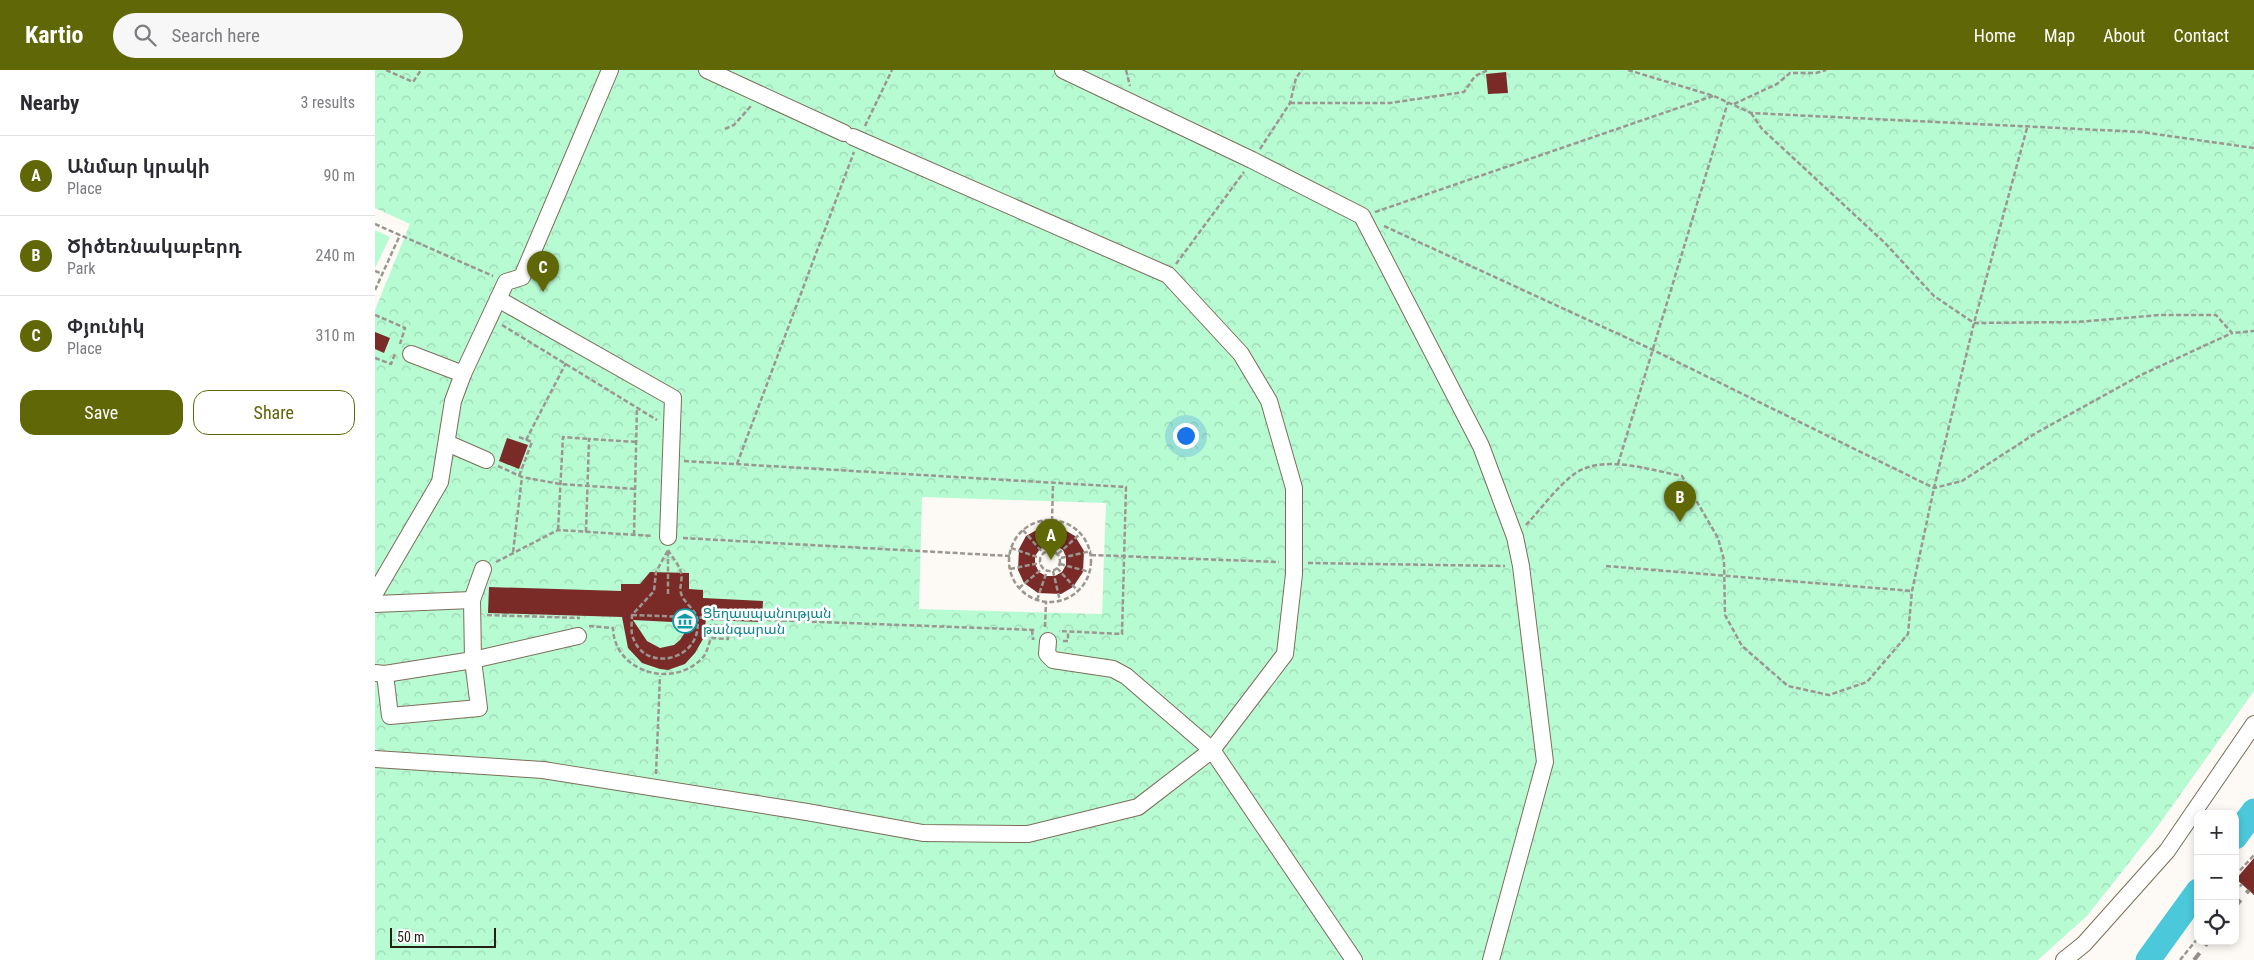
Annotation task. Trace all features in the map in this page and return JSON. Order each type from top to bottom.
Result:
[{"type":"street","points":[[375,593],[440,482],[453,401],[463,374],[506,282],[522,277],[610,70]]},
{"type":"street","points":[[375,759],[543,770],[923,833],[1028,834],[1138,806],[1212,750],[1285,654],[1295,563],[1295,488],[1269,401],[1241,354],[1168,275],[852,137],[707,70]]},
{"type":"street","points":[[1063,70],[1252,160],[1362,216],[1481,446],[1515,537],[1517,566],[1545,762],[1491,960]]},
{"type":"street","points":[[498,299],[673,398],[668,544]]},
{"type":"street","points":[[411,354],[463,374]]},
{"type":"street","points":[[447,443],[486,460]]},
{"type":"street","points":[[483,569],[472,600],[473,660],[479,708],[390,716],[380,673],[473,660],[583,631]]},
{"type":"street","points":[[375,604],[472,600]]},
{"type":"street","points":[[1046,633],[1047,654],[1053,660],[1113,669],[1126,676],[1212,750],[1354,960]]},
{"type":"street","points":[[2064,960],[2084,944],[2167,851],[2254,724]]},
{"type":"path","points":[[386,70],[413,82],[421,70]]},
{"type":"path","points":[[737,464],[852,137],[892,70]]},
{"type":"path","points":[[1168,275],[1252,160],[1290,103],[1296,78],[1302,70]]},
{"type":"path","points":[[1290,103],[1390,103],[1464,92],[1475,76],[1488,70]]},
{"type":"path","points":[[1628,70],[1714,96],[1751,113],[2027,128],[2141,132],[2254,148]]},
{"type":"path","points":[[1733,104],[1777,84],[1790,73],[1815,73],[1826,70]]},
{"type":"path","points":[[725,129],[734,125],[750,108],[755,92]]},
{"type":"path","points":[[1362,216],[1714,96]]},
{"type":"path","points":[[1618,464],[1651,349],[1728,102]]},
{"type":"path","points":[[1751,113],[1762,129],[1885,243],[1934,296],[1974,323],[2077,322],[2160,315],[2215,315],[2232,334]]},
{"type":"path","points":[[1515,537],[1574,474],[1601,463],[1618,464],[1682,476],[1718,538],[1725,576],[1725,615],[1742,646],[1788,686],[1829,695],[1867,682],[1907,634],[1912,591],[1934,488],[1974,323],[2027,128]]},
{"type":"path","points":[[1362,216],[1651,349],[1934,488],[1961,481],[2036,433],[2141,375],[2232,334],[2254,331]]},
{"type":"path","points":[[375,224],[506,282]]},
{"type":"path","points":[[375,290],[400,235]]},
{"type":"path","points":[[375,271],[382,274]]},
{"type":"path","points":[[375,315],[405,328],[391,364],[375,358]]},
{"type":"path","points":[[490,318],[660,421]]},
{"type":"path","points":[[525,444],[566,363]]},
{"type":"path","points":[[634,535],[637,406]]},
{"type":"path","points":[[513,552],[521,477],[532,442],[519,437]]},
{"type":"path","points":[[558,530],[563,437],[637,442]]},
{"type":"path","points":[[586,532],[589,439]]},
{"type":"path","points":[[486,460],[521,477],[560,484],[636,489]]},
{"type":"path","points":[[632,615],[1046,633],[1122,634],[1126,487],[682,461]]},
{"type":"path","points":[[1052,521],[1053,483]]},
{"type":"path","points":[[1042,520],[1048,551]]},
{"type":"path","points":[[1042,520],[1063,522],[1081,532],[1091,553],[1090,573],[1079,591],[1060,601],[1037,600],[1019,589],[1009,569],[1011,547],[1023,530],[1042,520]]},
{"type":"path","points":[[1053,551],[1063,522]]},
{"type":"path","points":[[503,557],[558,530],[634,535],[668,544],[1010,556]]},
{"type":"path","points":[[1023,530],[1043,553]]},
{"type":"path","points":[[1058,554],[1081,532]]},
{"type":"path","points":[[668,544],[668,594]]},
{"type":"path","points":[[668,544],[681,573],[681,593],[697,617],[696,634],[688,650],[677,657],[662,660],[647,654],[637,644],[632,633],[632,615],[654,591],[656,572],[668,544]]},
{"type":"path","points":[[1011,547],[1041,558]]},
{"type":"path","points":[[1053,551],[1061,558],[1060,564],[1053,571],[1047,571],[1040,563],[1041,558],[1043,553],[1053,551]]},
{"type":"path","points":[[1061,558],[1091,553],[1295,563],[1517,566]]},
{"type":"path","points":[[1009,569],[1040,563]]},
{"type":"path","points":[[1060,564],[1090,573]]},
{"type":"path","points":[[1606,566],[1912,591]]},
{"type":"path","points":[[1019,589],[1043,568]]},
{"type":"path","points":[[1057,568],[1079,591]]},
{"type":"path","points":[[1037,600],[1047,571]]},
{"type":"path","points":[[1053,571],[1060,601]]},
{"type":"path","points":[[1046,601],[1046,633]]},
{"type":"path","points":[[481,614],[580,618],[581,616]]},
{"type":"path","points":[[583,631],[613,628],[613,638],[629,662],[644,671],[660,676],[686,670],[704,656],[711,638],[728,638],[728,635],[711,634],[711,631],[728,632],[728,628],[711,627],[711,625],[781,628],[781,621]]},
{"type":"path","points":[[656,788],[660,676]]},
{"type":"path","points":[[2239,872],[2254,855]]},
{"type":"path","points":[[2180,960],[2194,943]]},
{"type":"green space","points":[[375,70],[2254,70],[2254,691],[2158,826],[2087,916],[2038,960],[375,960],[375,310],[410,224],[375,208]],"holes":[[[922,497],[1106,503],[1102,614],[919,609]]]},
{"type":"green space","points":[[375,230],[390,237],[375,268]]},
{"type":"building","points":[[1506,72],[1508,93],[1488,94],[1486,74]]},
{"type":"building","points":[[375,332],[390,338],[384,353],[375,349]]},
{"type":"building","points":[[507,438],[528,445],[519,469],[499,461]]},
{"type":"building","points":[[1042,527],[1063,529],[1075,536],[1084,551],[1083,572],[1073,587],[1061,594],[1038,593],[1024,583],[1018,570],[1019,549],[1026,536]],"holes":[[[1048,545],[1055,545],[1063,550],[1066,557],[1066,565],[1062,572],[1055,576],[1046,576],[1039,572],[1035,564],[1035,556],[1040,549]]]},
{"type":"building","name":"Ցեղասպանության թանգարան","points":[[650,572],[689,573],[689,589],[703,590],[703,598],[763,601],[762,622],[706,620],[703,639],[695,653],[685,664],[668,670],[642,663],[628,648],[622,617],[488,613],[489,587],[621,591],[621,584],[640,584]],"holes":[[[633,620],[691,623],[680,640],[674,645],[660,648],[647,641]]]},
{"type":"building","points":[[2254,858],[2254,895],[2239,882],[2239,876]]},
{"type":"waterway","points":[[2239,832],[2254,811]]},
{"type":"waterway","points":[[2148,960],[2194,897]]},
{"type":"railway","points":[[2239,902],[2249,890]]},
{"type":"railway","points":[[2194,960],[2206,945]]},
{"type":"place","name":"Փյունիկ","points":[[543,292]]},
{"type":"place","name":"Ծիծեռնակաբերդ","points":[[1680,522]]},
{"type":"place","name":"Անմար կրակի","points":[[1051,560]]},
{"type":"place","name":"Ցեղասպանության թանգարան","points":[[685,621]]}]
